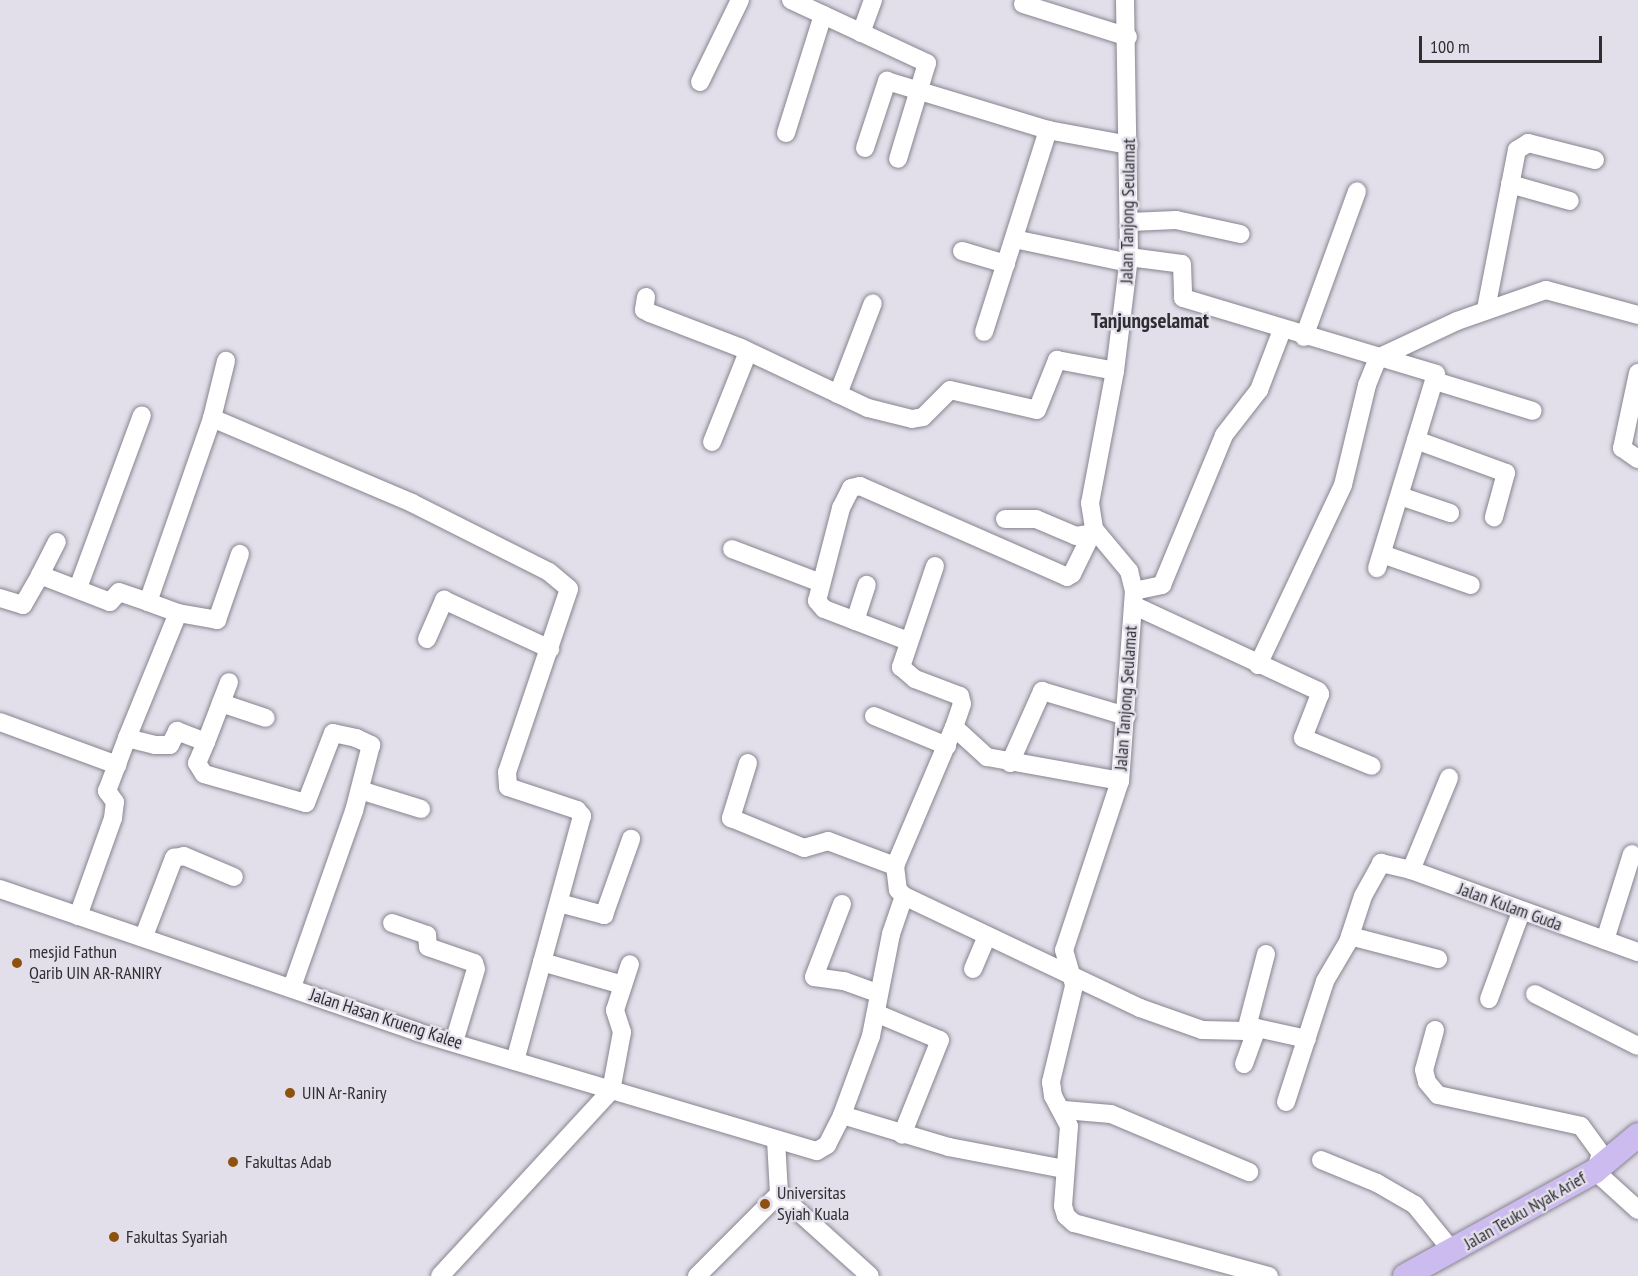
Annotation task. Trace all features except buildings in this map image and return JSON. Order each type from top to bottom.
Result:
[{"type":"main road","name":"Jalan Teuku Nyak Arief","points":[[1405,1276],[1453,1252],[1595,1171],[1638,1135]]},
{"type":"street","points":[[700,82],[740,0]]},
{"type":"street","points":[[792,0],[925,61],[928,70],[898,159]]},
{"type":"street","points":[[861,33],[873,0]]},
{"type":"street","name":"Jalan Tanjong Seulamat","points":[[1125,0],[1128,38],[1129,260],[1115,371],[1090,503],[1092,531],[1129,571],[1133,598],[1120,781],[1065,944],[1065,957],[1074,986],[1051,1082],[1053,1096],[1064,1110],[1069,1126],[1063,1206],[1066,1216],[1074,1223],[1269,1276]]},
{"type":"street","points":[[1023,4],[1128,38]]},
{"type":"street","points":[[786,133],[823,15]]},
{"type":"street","points":[[866,148],[885,83],[921,89],[1048,130],[1129,145]]},
{"type":"street","points":[[984,332],[1048,130]]},
{"type":"street","points":[[1486,309],[1517,150],[1528,143],[1595,160]]},
{"type":"street","points":[[1510,184],[1570,201]]},
{"type":"street","points":[[1304,337],[1357,191]]},
{"type":"street","points":[[1130,222],[1176,220],[1240,234]]},
{"type":"street","points":[[1014,239],[1129,260],[1182,264],[1183,298],[1304,337],[1435,374],[1435,381],[1380,561],[1472,585]]},
{"type":"street","points":[[962,251],[1006,264]]},
{"type":"street","points":[[1258,665],[1343,485],[1367,385],[1378,358],[1486,309],[1546,290],[1638,315]]},
{"type":"street","points":[[645,297],[644,310],[748,352],[876,410],[912,419],[923,417],[950,390],[1032,411],[1040,408],[1057,360],[1115,371]]},
{"type":"street","points":[[838,394],[873,303]]},
{"type":"street","points":[[1133,598],[1162,585],[1224,435],[1259,390],[1282,330]]},
{"type":"street","points":[[712,442],[748,352]]},
{"type":"street","points":[[148,602],[212,418],[226,361]]},
{"type":"street","points":[[1638,373],[1622,448],[1638,459]]},
{"type":"street","points":[[1435,381],[1533,411]]},
{"type":"street","points":[[78,588],[142,414]]},
{"type":"street","points":[[212,418],[412,503],[564,582],[569,590],[507,772],[508,787],[577,810],[582,816],[515,1061]]},
{"type":"street","points":[[1416,440],[1506,473],[1494,517]]},
{"type":"street","points":[[908,641],[820,606],[821,583],[841,508],[849,491],[860,486],[1067,577],[1072,574],[1092,531]]},
{"type":"street","points":[[1400,496],[1450,513]]},
{"type":"street","points":[[1005,519],[1036,519],[1076,536],[1092,531]]},
{"type":"street","points":[[0,598],[24,605],[57,542]]},
{"type":"street","points":[[732,549],[821,583]]},
{"type":"street","points":[[40,575],[110,602],[118,592],[178,613],[217,620],[240,554]]},
{"type":"street","points":[[935,566],[908,641],[902,672],[962,699],[947,746],[895,866],[898,890],[904,897],[1167,1019],[1215,1032],[1252,1029],[1307,1039]]},
{"type":"street","points":[[855,621],[867,585]]},
{"type":"street","points":[[1133,598],[1258,665],[1320,694],[1301,735],[1306,741],[1372,766]]},
{"type":"street","points":[[428,639],[444,600],[549,649]]},
{"type":"street","points":[[78,916],[113,818],[115,802],[107,791],[178,613]]},
{"type":"street","points":[[229,682],[197,763],[204,774],[306,803],[333,733],[356,738],[371,745],[360,790],[292,987]]},
{"type":"street","points":[[1010,763],[1042,691],[1126,716]]},
{"type":"street","points":[[221,703],[266,718]]},
{"type":"street","points":[[874,716],[947,746]]},
{"type":"street","points":[[0,722],[117,765]]},
{"type":"street","points":[[954,727],[985,756],[1010,763],[1120,781]]},
{"type":"street","points":[[127,738],[155,746],[170,745],[177,731],[206,742]]},
{"type":"street","points":[[748,763],[731,818],[804,848],[828,841],[895,866]]},
{"type":"street","points":[[1411,870],[1449,778]]},
{"type":"street","points":[[360,790],[421,809]]},
{"type":"street","points":[[558,903],[604,915],[631,839]]},
{"type":"street","points":[[1605,940],[1632,854]]},
{"type":"street","points":[[144,936],[174,858],[184,856],[234,878]]},
{"type":"street","name":"Jalan Kulam Guda","points":[[1350,936],[1363,896],[1381,864],[1411,870],[1521,912],[1638,952]]},
{"type":"street","name":"Jalan Hasan Krueng Kalee","points":[[0,889],[454,1042],[817,1151],[827,1145],[842,1115],[878,1014],[879,994],[891,934],[904,897]]},
{"type":"street","points":[[842,904],[814,977],[843,981],[879,994]]},
{"type":"street","points":[[1489,999],[1521,912]]},
{"type":"street","points":[[392,923],[427,934],[428,947],[474,963],[476,969],[454,1042]]},
{"type":"street","points":[[973,969],[987,936]]},
{"type":"street","points":[[1286,1102],[1325,981],[1350,936],[1438,960]]},
{"type":"street","points":[[1244,1064],[1266,954]]},
{"type":"street","points":[[542,962],[623,985]]},
{"type":"street","points":[[440,1276],[612,1091],[622,1032],[615,1010],[630,964]]},
{"type":"street","points":[[1535,994],[1638,1046]]},
{"type":"street","points":[[878,1014],[940,1040],[902,1135]]},
{"type":"street","points":[[1436,1030],[1424,1070],[1427,1082],[1438,1095],[1581,1126],[1601,1154],[1595,1171],[1638,1210]]},
{"type":"street","points":[[1064,1110],[1111,1114],[1249,1172]]},
{"type":"street","points":[[842,1115],[902,1135],[1064,1169]]},
{"type":"street","points":[[776,1140],[779,1194],[870,1276]]},
{"type":"street","points":[[1321,1160],[1377,1183],[1415,1205],[1453,1252]]},
{"type":"street","points":[[697,1276],[779,1194]]},
{"type":"place","name":"mesjid Fathun Qarib UIN AR-RANIRY","points":[[17,963]]},
{"type":"place","name":"UIN Ar-Raniry","points":[[290,1093]]},
{"type":"place","name":"Fakultas Adab","points":[[233,1162]]},
{"type":"place","name":"Universitas Syiah Kuala","points":[[765,1204]]},
{"type":"place","name":"Fakultas Syariah","points":[[114,1237]]},
{"type":"district","name":"Tanjungselamat","points":[[1150,321]]}]
